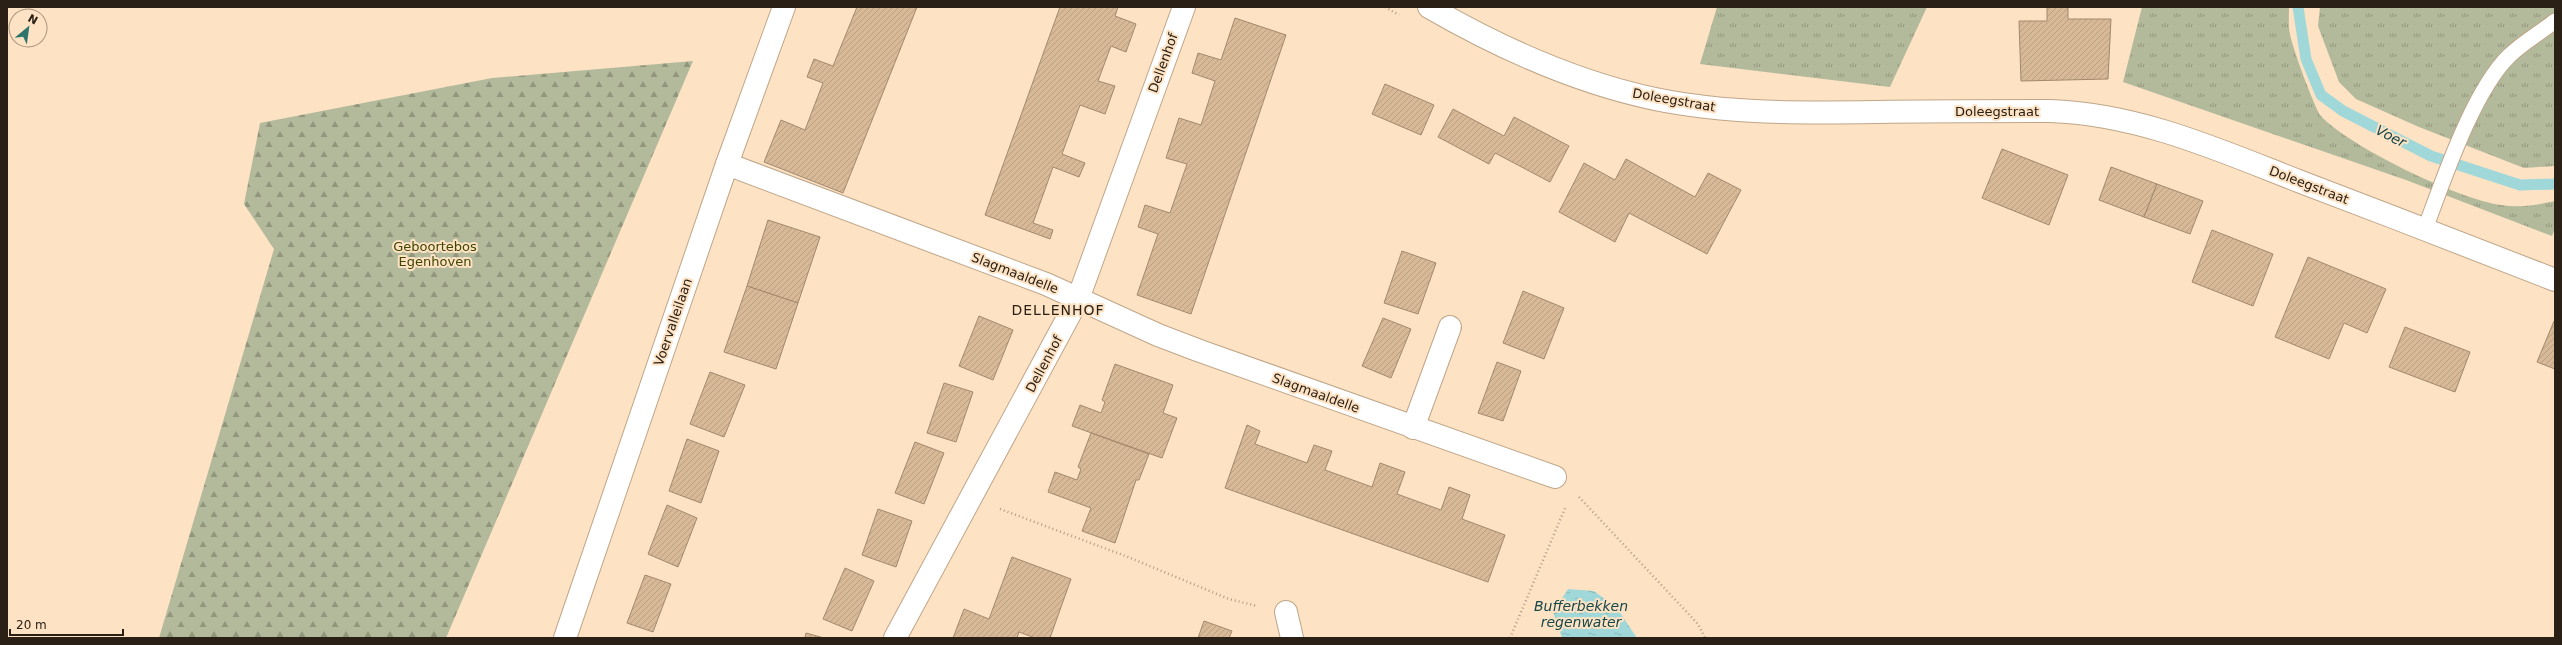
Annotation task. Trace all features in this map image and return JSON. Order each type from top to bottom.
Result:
[{"type":"street","name":"Voervalleilaan","points":[[565,638],[727,164],[784,7]]},
{"type":"street","name":"Dellenhof","points":[[895,638],[1078,300],[1184,7]]},
{"type":"street","name":"Doleegstraat","points":[[1429,7],[1475,34],[1530,59],[1603,86],[1655,99],[1756,112],[2042,111],[2082,112],[2111,116],[2145,125],[2208,146],[2555,280]]},
{"type":"street","name":"Slagmaaldelle","points":[[727,164],[1046,284],[1078,300],[1158,335],[1564,484]]},
{"type":"street","points":[[1413,428],[1450,327]]},
{"type":"street","points":[[1286,612],[1292,638]]},
{"type":"lane","points":[[2425,229],[2467,125],[2486,87],[2496,71],[2509,56],[2555,21]]},
{"type":"path","points":[[1510,638],[1564,484],[1698,624],[1705,638]]},
{"type":"path","points":[[971,498],[1128,557],[1229,599],[1286,612]]},
{"type":"green space","points":[[1717,7],[1927,7],[1890,87],[1700,64]]},
{"type":"green space","points":[[2142,7],[2289,7],[2290,34],[2294,50],[2321,116],[2355,142],[2379,156],[2433,183],[2459,193],[2501,205],[2535,205],[2555,201],[2555,228],[2552,236],[2406,180],[2123,82]]},
{"type":"green space","points":[[2320,7],[2555,7],[2555,166],[2524,168],[2419,127],[2356,99],[2339,82],[2318,26]]},
{"type":"green space","name":"Geboortebos Egenhoven","points":[[693,61],[446,638],[159,638],[274,249],[244,204],[260,123],[492,78]]},
{"type":"water","name":"Bufferbekken regenwater","points":[[1568,589],[1594,591],[1617,608],[1637,638],[1562,638],[1553,612]]},
{"type":"building","points":[[857,7],[917,7],[843,193],[764,162],[781,120],[805,130],[823,83],[807,77],[814,59],[833,66]]},
{"type":"building","points":[[1060,7],[1118,7],[1115,16],[1136,24],[1126,52],[1111,46],[1098,81],[1115,86],[1105,114],[1080,105],[1062,154],[1085,163],[1079,177],[1053,167],[1033,223],[1053,230],[1050,239],[985,215]]},
{"type":"building","points":[[2047,7],[2068,7],[2068,19],[2111,19],[2108,79],[2021,81],[2019,21],[2047,21]]},
{"type":"building","points":[[1235,18],[1286,35],[1191,314],[1137,295],[1158,234],[1138,227],[1145,205],[1170,213],[1187,164],[1166,158],[1179,118],[1201,125],[1215,81],[1192,73],[1198,53],[1221,60]]},
{"type":"building","points":[[1385,84],[1434,105],[1421,135],[1372,114]]},
{"type":"building","points":[[1453,109],[1504,136],[1514,117],[1569,146],[1550,182],[1495,153],[1489,164],[1438,137]]},
{"type":"building","points":[[2002,149],[2068,175],[2049,225],[1982,198]]},
{"type":"building","points":[[1626,159],[1695,197],[1708,173],[1741,190],[1707,254],[1629,213],[1615,242],[1559,212],[1584,163],[1615,180]]},
{"type":"building","points":[[2111,167],[2157,184],[2144,217],[2099,200]]},
{"type":"building","points":[[2157,184],[2203,201],[2190,234],[2144,217]]},
{"type":"building","points":[[768,220],[820,237],[798,303],[747,286]]},
{"type":"building","points":[[2212,230],[2273,254],[2253,306],[2192,282]]},
{"type":"building","points":[[1402,251],[1436,263],[1418,314],[1384,303]]},
{"type":"building","points":[[2308,257],[2386,289],[2367,333],[2344,323],[2329,359],[2275,337]]},
{"type":"building","points":[[747,286],[798,303],[776,369],[724,352]]},
{"type":"building","points":[[1523,291],[1564,308],[1544,359],[1503,343]]},
{"type":"building","points":[[979,316],[1013,330],[993,380],[959,366]]},
{"type":"building","points":[[1383,318],[1411,329],[1391,378],[1362,366]]},
{"type":"building","points":[[2555,321],[2555,369],[2537,362]]},
{"type":"building","points":[[2405,327],[2470,352],[2455,392],[2389,367]]},
{"type":"building","points":[[1497,362],[1521,371],[1503,421],[1478,413]]},
{"type":"building","points":[[1115,364],[1173,385],[1163,413],[1177,418],[1162,458],[1072,426],[1080,405],[1101,413],[1105,402],[1102,400]]},
{"type":"building","points":[[710,372],[745,385],[724,437],[690,424]]},
{"type":"building","points":[[944,383],[973,392],[956,442],[927,433]]},
{"type":"building","points":[[1247,425],[1260,431],[1255,444],[1307,463],[1314,445],[1332,451],[1325,470],[1372,487],[1380,463],[1405,472],[1397,494],[1441,510],[1449,487],[1470,495],[1462,519],[1505,535],[1488,582],[1225,488]]},
{"type":"building","points":[[1091,433],[1149,454],[1139,480],[1136,480],[1115,543],[1082,531],[1091,508],[1048,492],[1055,472],[1077,480],[1081,469],[1078,467]]},
{"type":"building","points":[[687,439],[719,451],[701,503],[669,491]]},
{"type":"building","points":[[915,442],[944,453],[924,504],[895,493]]},
{"type":"building","points":[[667,505],[697,518],[678,567],[648,554]]},
{"type":"building","points":[[878,509],[912,521],[896,567],[862,555]]},
{"type":"building","points":[[1012,557],[1071,579],[1050,638],[1035,638],[1019,632],[1017,638],[953,638],[964,609],[989,619]]},
{"type":"building","points":[[845,568],[874,581],[852,631],[823,619]]},
{"type":"building","points":[[645,575],[671,584],[653,632],[627,623]]},
{"type":"building","points":[[1204,621],[1232,631],[1229,638],[1198,638]]},
{"type":"building","points":[[806,633],[824,638],[805,638]]},
{"type":"waterway","name":"Voer","points":[[2298,7],[2306,59],[2321,95],[2343,111],[2431,156],[2520,185],[2555,184]]},
{"type":"district","name":"DELLENHOF","points":[[1058,310]]}]
